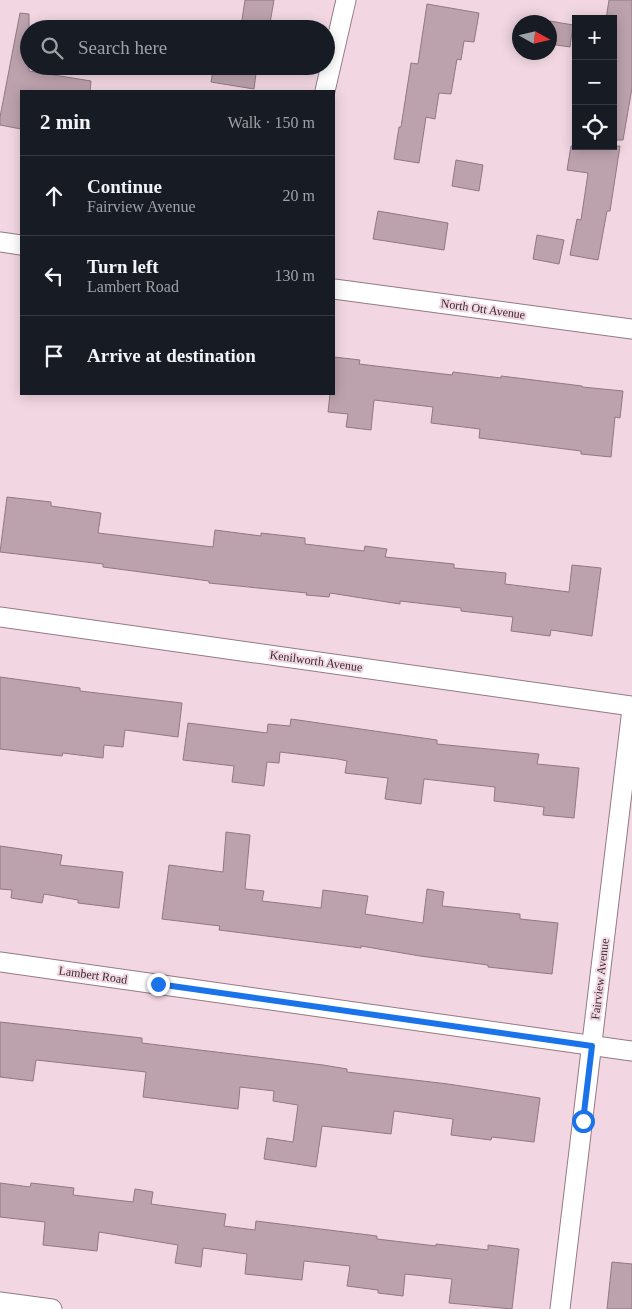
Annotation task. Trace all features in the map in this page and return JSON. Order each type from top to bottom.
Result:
[{"type":"street","points":[[335,48],[346,0]]},
{"type":"street","points":[[325,90],[329,75]]},
{"type":"street","points":[[0,242],[20,245]]},
{"type":"street","name":"North Ott Avenue","points":[[335,289],[632,329]]},
{"type":"street","name":"Kenilworth Avenue","points":[[0,617],[632,707]]},
{"type":"street","name":"Fairview Avenue","points":[[560,1309],[632,707]]},
{"type":"street","name":"Lambert Road","points":[[0,962],[632,1051]]},
{"type":"street","points":[[0,1302],[52,1309]]},
{"type":"building","points":[[245,0],[274,0],[271,20],[242,20]]},
{"type":"building","points":[[609,0],[632,0],[632,88],[623,140],[617,140],[617,15],[607,15]]},
{"type":"building","points":[[427,4],[479,13],[474,42],[464,41],[461,60],[457,59],[451,94],[439,93],[435,119],[426,117],[419,163],[394,159],[411,63],[418,64]]},
{"type":"building","points":[[20,13],[29,14],[29,20],[20,20],[20,75],[54,75],[91,81],[90,90],[20,90],[20,129],[0,125]]},
{"type":"building","points":[[557,22],[572,25],[570,47],[557,45]]},
{"type":"building","points":[[212,75],[256,75],[254,89],[211,82]]},
{"type":"building","points":[[571,146],[572,150],[617,150],[617,146],[620,146],[610,211],[607,211],[598,260],[570,255],[577,219],[581,220],[588,173],[567,170]]},
{"type":"building","points":[[456,160],[483,165],[479,191],[452,186]]},
{"type":"building","points":[[378,211],[448,223],[444,250],[373,239]]},
{"type":"building","points":[[537,235],[564,240],[559,264],[533,259]]},
{"type":"building","points":[[335,357],[360,360],[359,364],[452,375],[453,372],[501,378],[501,376],[623,391],[620,418],[615,417],[611,457],[581,454],[581,451],[479,438],[480,429],[431,423],[433,407],[374,400],[371,430],[346,427],[348,414],[328,412],[330,395],[335,395]]},
{"type":"building","points":[[7,497],[51,502],[51,506],[101,513],[98,533],[213,547],[215,530],[261,536],[261,533],[305,538],[305,544],[364,551],[365,546],[387,549],[385,557],[454,564],[454,568],[506,573],[505,584],[569,592],[572,565],[601,568],[592,636],[551,630],[550,636],[511,631],[513,617],[461,611],[461,608],[400,601],[400,604],[330,593],[329,597],[306,595],[307,593],[209,583],[209,581],[103,567],[103,564],[0,552]]},
{"type":"building","points":[[0,677],[80,688],[80,691],[182,703],[178,737],[125,730],[123,747],[104,745],[103,758],[63,753],[62,756],[0,749]]},
{"type":"building","points":[[291,719],[437,740],[437,744],[539,754],[537,764],[579,768],[574,818],[543,815],[544,807],[494,801],[495,787],[424,779],[421,804],[385,799],[388,778],[345,773],[347,761],[338,759],[280,752],[279,763],[267,762],[264,786],[232,782],[234,766],[183,760],[188,723],[267,733],[268,724],[290,726]]},
{"type":"building","points":[[226,832],[250,835],[245,889],[264,891],[262,901],[321,908],[323,890],[368,896],[365,914],[423,923],[427,889],[444,892],[442,906],[520,914],[520,919],[558,923],[552,974],[488,967],[488,965],[361,946],[361,948],[219,930],[220,926],[162,919],[169,865],[223,872]]},
{"type":"building","points":[[0,846],[62,855],[60,865],[123,872],[119,908],[78,903],[78,900],[44,894],[42,903],[11,898],[12,890],[0,889]]},
{"type":"building","points":[[0,1022],[142,1038],[142,1043],[323,1065],[347,1069],[347,1072],[448,1084],[540,1098],[534,1142],[492,1137],[491,1140],[451,1135],[453,1119],[394,1111],[391,1134],[322,1126],[316,1167],[264,1159],[267,1138],[293,1142],[298,1105],[273,1101],[274,1091],[240,1087],[238,1109],[143,1097],[146,1072],[36,1060],[33,1081],[0,1077]]},
{"type":"building","points":[[0,1183],[30,1187],[31,1183],[74,1188],[73,1195],[133,1202],[135,1189],[153,1192],[151,1204],[226,1214],[224,1226],[255,1230],[256,1221],[377,1236],[377,1239],[436,1246],[436,1244],[488,1250],[488,1245],[519,1249],[512,1309],[449,1303],[452,1279],[405,1274],[403,1296],[378,1293],[378,1290],[347,1286],[350,1266],[304,1261],[302,1280],[245,1274],[247,1254],[203,1248],[201,1267],[175,1263],[178,1245],[99,1232],[97,1251],[43,1245],[45,1222],[0,1217]]},
{"type":"building","points":[[612,1262],[632,1264],[632,1309],[607,1309]]},
{"type":"route","points":[[158,984],[592,1046],[583,1121]]}]
